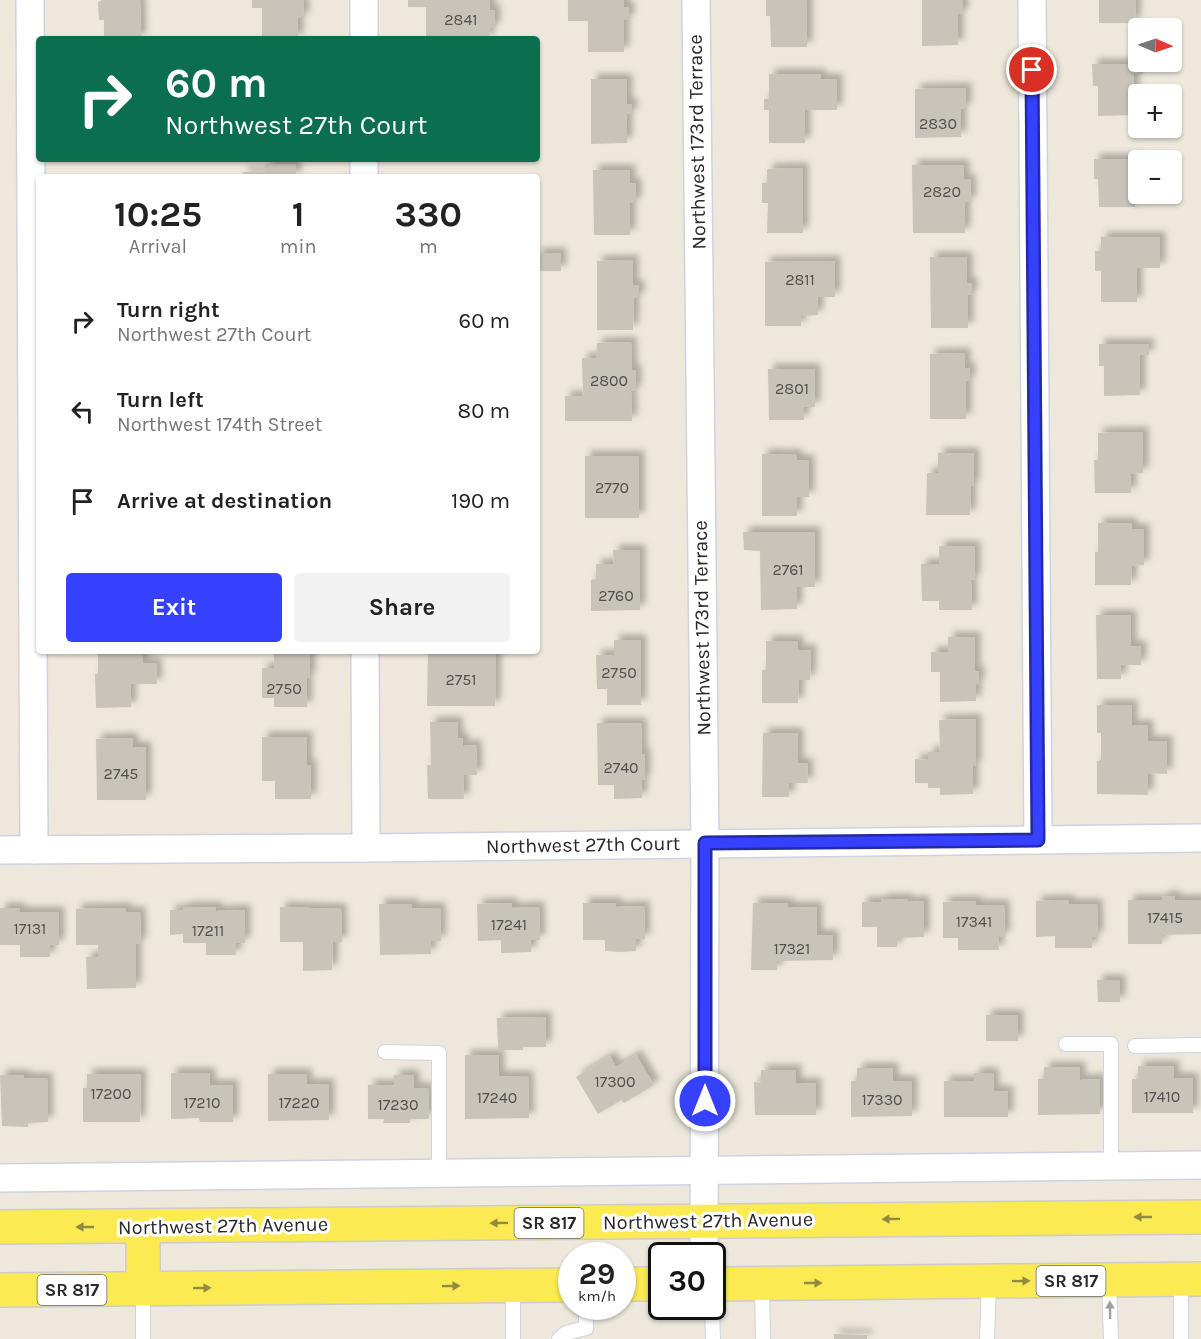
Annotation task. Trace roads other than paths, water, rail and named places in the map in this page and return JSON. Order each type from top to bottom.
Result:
[{"type":"main road","name":"Northwest 27th Avenue","points":[[0,1227],[1201,1217]]},
{"type":"main road","points":[[143,1227],[143,1289]]},
{"type":"main road","name":"SR 817","points":[[726,1284],[1191,1279]]},
{"type":"main road","name":"SR 817","points":[[0,1290],[558,1285]]},
{"type":"street","points":[[30,0],[34,850]]},
{"type":"street","points":[[364,0],[364,36]]},
{"type":"street","name":"Northwest 173rd Terrace","points":[[696,0],[705,843],[704,1242]]},
{"type":"street","points":[[1032,0],[1038,840]]},
{"type":"street","points":[[365,654],[366,848]]},
{"type":"street","name":"Northwest 27th Court","points":[[0,850],[1201,838]]},
{"type":"street","points":[[0,1178],[1201,1165]]},
{"type":"lane","points":[[1066,1044],[1111,1044],[1111,1165]]},
{"type":"lane","points":[[1135,1046],[1201,1045]]},
{"type":"lane","points":[[384,1052],[439,1053],[439,1174]]},
{"type":"lane","points":[[1181,1339],[1191,1279]]},
{"type":"lane","points":[[1109,1280],[1111,1339]]},
{"type":"lane","points":[[987,1339],[989,1281]]},
{"type":"lane","points":[[762,1283],[763,1339]]},
{"type":"lane","points":[[513,1285],[513,1339]]},
{"type":"lane","points":[[143,1289],[143,1339]]},
{"type":"lane","points":[[559,1339],[567,1333],[586,1328],[586,1320]]}]
